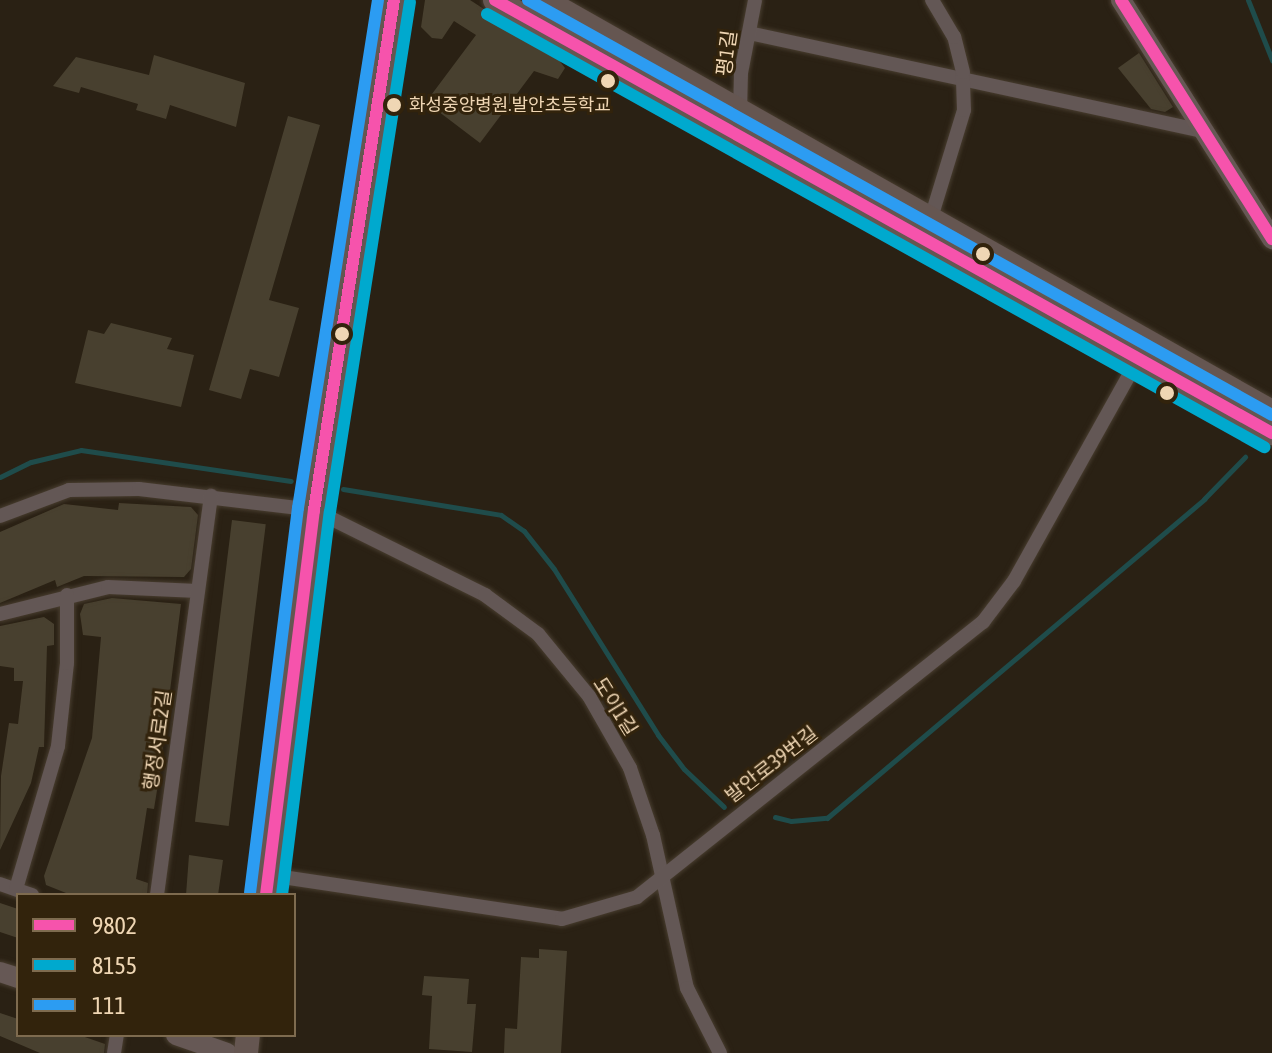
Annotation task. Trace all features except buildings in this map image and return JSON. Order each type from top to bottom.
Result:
[{"type":"main road","points":[[495,0],[1272,433]]},
{"type":"main road","points":[[544,0],[1272,412]]},
{"type":"main road","points":[[267,885],[314,510],[392,5]]},
{"type":"street","name":"평1길","points":[[740,113],[755,0]]},
{"type":"street","points":[[931,218],[961,131],[964,82],[954,37],[932,0]]},
{"type":"street","points":[[1121,0],[1199,130],[1272,239]]},
{"type":"street","points":[[749,33],[964,82],[1199,130]]},
{"type":"street","name":"발안로39번길","points":[[267,885],[562,919],[637,897],[983,622],[1014,581],[1139,357]]},
{"type":"street","points":[[0,516],[69,490],[211,496],[314,510]]},
{"type":"street","name":"행정서로2길","points":[[157,893],[211,496]]},
{"type":"street","name":"도이1길","points":[[314,510],[485,595],[538,634],[589,696],[630,768],[687,988],[720,1053]]},
{"type":"street","points":[[0,614],[67,595],[137,586],[198,591]]},
{"type":"street","points":[[16,889],[58,746],[67,663],[67,595]]},
{"type":"street","points":[[0,884],[27,893]]},
{"type":"street","points":[[182,1037],[227,1053]]},
{"type":"waterway","points":[[1248,0],[1272,60]]},
{"type":"waterway","points":[[0,477],[31,462],[81,450],[291,481]]},
{"type":"waterway","points":[[775,817],[791,821],[827,818],[1204,499],[1245,457]]},
{"type":"waterway","points":[[343,489],[501,515],[524,531],[554,569],[658,735],[684,769],[724,807]]},
{"type":"transit line","name":"111","points":[[250,893],[298,508],[378,0]]},
{"type":"transit line","name":"9802","points":[[266,893],[314,510],[394,0]]},
{"type":"transit line","name":"9802","points":[[495,0],[1272,433]]},
{"type":"transit line","name":"111","points":[[528,0],[1272,415]]},
{"type":"transit line","name":"9802","points":[[1121,0],[1272,239]]},
{"type":"transit line","name":"8155","points":[[282,893],[330,512],[410,2]]},
{"type":"transit line","name":"8155","points":[[487,14],[1264,447]]},
{"type":"place","name":"화성중앙병원.발안초등학교","points":[[394,105]]}]
